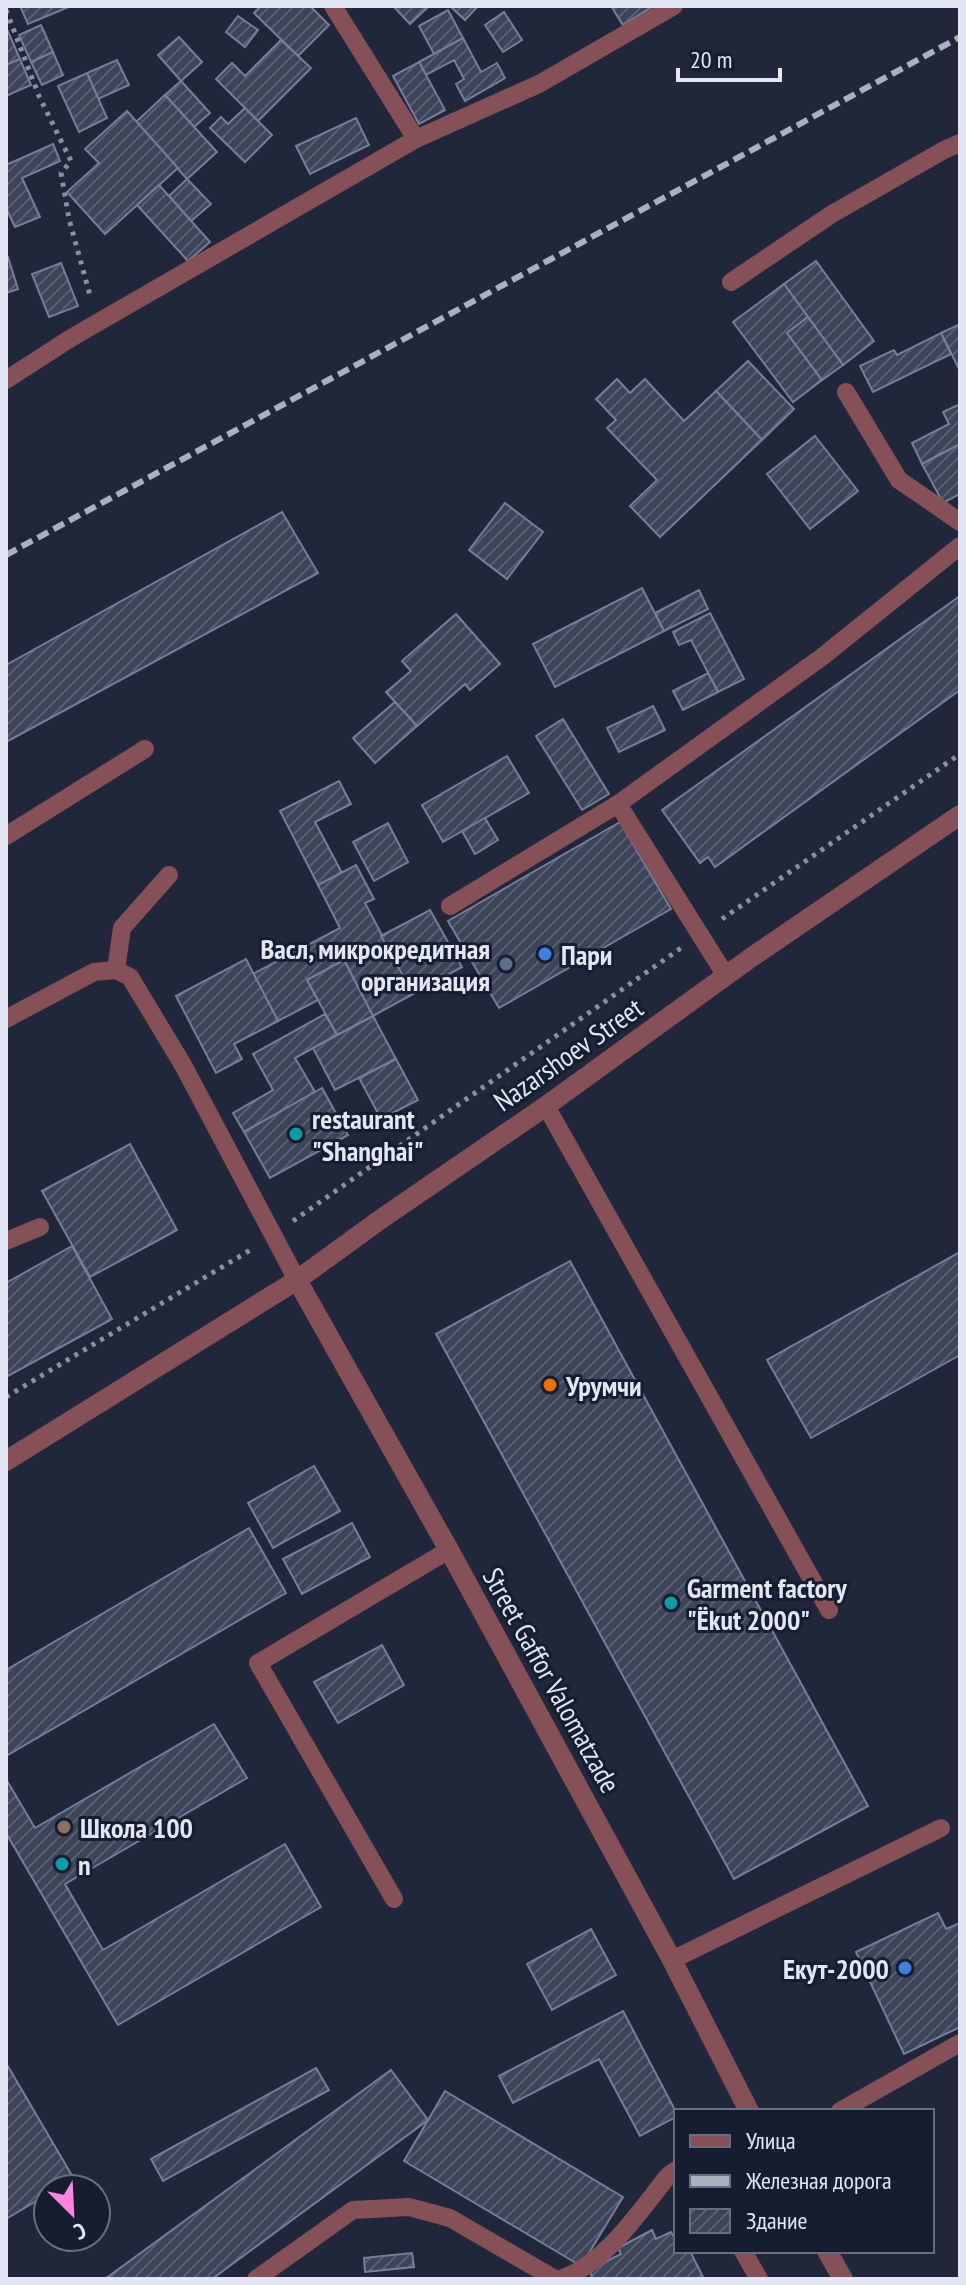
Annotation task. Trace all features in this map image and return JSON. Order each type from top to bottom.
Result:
[{"type":"street","name":"Nazarshoev Street","points":[[6,1461],[297,1280],[726,976],[960,815]]},
{"type":"street","name":"Street Gaffor Valomatzade","points":[[297,1280],[449,1550],[672,1960],[744,2108]]},
{"type":"street","points":[[828,2253],[843,2279]]},
{"type":"lane","points":[[333,6],[416,139]]},
{"type":"lane","points":[[6,380],[98,322],[416,139],[539,84],[674,6]]},
{"type":"lane","points":[[731,282],[832,214],[960,143]]},
{"type":"lane","points":[[846,392],[899,480],[960,522]]},
{"type":"lane","points":[[450,906],[618,804],[822,657],[960,546]]},
{"type":"lane","points":[[6,836],[145,749]]},
{"type":"lane","points":[[618,804],[726,976]]},
{"type":"lane","points":[[116,970],[122,928],[169,875]]},
{"type":"lane","points":[[6,1019],[94,972],[116,970],[130,977],[183,1065],[297,1280]]},
{"type":"lane","points":[[546,1106],[829,1610]]},
{"type":"lane","points":[[6,1241],[40,1227]]},
{"type":"lane","points":[[394,1899],[258,1663],[449,1550]]},
{"type":"lane","points":[[672,1960],[941,1828]]},
{"type":"lane","points":[[844,2109],[960,2043]]},
{"type":"lane","points":[[256,2279],[353,2210],[409,2207],[450,2218],[558,2279],[575,2274],[589,2265],[674,2172]]},
{"type":"lane","points":[[744,2253],[759,2279]]},
{"type":"path","points":[[6,10],[39,96],[71,161],[61,173],[69,219],[98,322]]},
{"type":"path","points":[[6,1397],[273,1236],[960,754]]},
{"type":"building","points":[[20,6],[71,6],[28,24]]},
{"type":"building","points":[[261,6],[310,6],[329,25],[298,56],[254,13]]},
{"type":"building","points":[[393,6],[429,6],[410,24]]},
{"type":"building","points":[[450,6],[478,6],[465,20]]},
{"type":"building","points":[[611,6],[653,6],[623,25]]},
{"type":"building","points":[[448,10],[463,38],[434,54],[419,26]]},
{"type":"building","points":[[504,12],[522,40],[503,52],[485,25]]},
{"type":"building","points":[[238,16],[258,30],[245,47],[226,32]]},
{"type":"building","points":[[41,25],[53,52],[31,62],[19,35]]},
{"type":"building","points":[[6,27],[20,59],[6,65]]},
{"type":"building","points":[[179,37],[202,62],[181,81],[158,55]]},
{"type":"building","points":[[463,38],[481,72],[497,63],[505,78],[465,101],[456,84],[464,79],[454,60],[426,75],[419,62]]},
{"type":"building","points":[[281,40],[311,68],[258,121],[216,79],[232,63],[245,76]]},
{"type":"building","points":[[53,52],[63,75],[42,85],[31,62]]},
{"type":"building","points":[[20,59],[31,85],[6,96],[6,65]]},
{"type":"building","points":[[117,60],[129,85],[98,99],[87,73]]},
{"type":"building","points":[[419,62],[445,110],[419,124],[393,76]]},
{"type":"building","points":[[87,73],[107,118],[79,132],[58,86]]},
{"type":"building","points":[[181,81],[210,113],[194,127],[165,95]]},
{"type":"building","points":[[165,95],[217,152],[187,179],[136,122]]},
{"type":"building","points":[[245,108],[272,135],[245,162],[210,128],[221,117],[228,124]]},
{"type":"building","points":[[127,111],[178,168],[105,234],[67,192],[99,163],[85,149]]},
{"type":"building","points":[[356,118],[369,145],[310,174],[296,146]]},
{"type":"building","points":[[53,144],[60,161],[22,178],[40,217],[15,227],[6,208],[6,165]]},
{"type":"building","points":[[187,179],[211,204],[191,221],[169,196]]},
{"type":"building","points":[[159,185],[210,242],[188,261],[137,205]]},
{"type":"building","points":[[6,257],[18,289],[6,293]]},
{"type":"building","points":[[816,261],[874,341],[843,365],[784,284]]},
{"type":"building","points":[[61,263],[78,306],[49,317],[32,274]]},
{"type":"building","points":[[784,284],[808,317],[787,333],[822,380],[793,402],[733,322]]},
{"type":"building","points":[[808,317],[843,365],[822,380],[787,333]]},
{"type":"building","points":[[960,324],[960,371],[941,333]]},
{"type":"building","points":[[941,333],[951,354],[873,392],[860,366],[894,350],[897,355]]},
{"type":"building","points":[[748,361],[794,409],[762,440],[716,391]]},
{"type":"building","points":[[617,379],[630,393],[645,379],[684,421],[716,391],[762,440],[660,537],[630,506],[657,480],[607,428],[616,420],[596,399]]},
{"type":"building","points":[[960,404],[960,444],[922,464],[912,443],[949,424],[943,412]]},
{"type":"building","points":[[815,436],[858,491],[810,529],[767,474]]},
{"type":"building","points":[[960,444],[960,494],[943,503],[922,464]]},
{"type":"building","points":[[505,503],[543,532],[507,579],[469,550]]},
{"type":"building","points":[[282,512],[318,573],[6,742],[6,665]]},
{"type":"building","points":[[642,588],[664,631],[555,687],[533,644]]},
{"type":"building","points":[[699,590],[708,609],[664,631],[655,613]]},
{"type":"building","points":[[960,596],[960,690],[715,867],[708,857],[700,863],[662,810]]},
{"type":"building","points":[[710,613],[744,679],[718,692],[691,640],[679,645],[673,632]]},
{"type":"building","points":[[456,614],[500,664],[470,690],[465,684],[417,726],[386,692],[411,671],[402,661]]},
{"type":"building","points":[[708,673],[718,692],[683,710],[673,691]]},
{"type":"building","points":[[395,702],[417,726],[375,763],[353,738]]},
{"type":"building","points":[[653,706],[665,730],[619,752],[607,728]]},
{"type":"building","points":[[563,719],[609,794],[582,810],[536,736]]},
{"type":"building","points":[[507,756],[529,793],[443,842],[422,805]]},
{"type":"building","points":[[339,781],[351,804],[315,822],[342,873],[318,885],[280,811]]},
{"type":"building","points":[[485,818],[498,840],[475,854],[462,831]]},
{"type":"building","points":[[620,822],[671,909],[499,1008],[448,921]]},
{"type":"building","points":[[388,823],[408,862],[374,881],[353,842]]},
{"type":"building","points":[[356,865],[374,899],[365,903],[413,994],[373,1016],[344,960],[307,980],[318,1000],[278,1021],[253,974],[340,928],[318,885]]},
{"type":"building","points":[[430,910],[462,967],[413,994],[381,936]]},
{"type":"building","points":[[246,959],[278,1021],[234,1044],[242,1059],[216,1073],[176,996]]},
{"type":"building","points":[[344,960],[373,1016],[337,1035],[307,980]]},
{"type":"building","points":[[325,1014],[337,1035],[295,1058],[315,1092],[244,1132],[233,1113],[273,1090],[253,1054]]},
{"type":"building","points":[[373,1016],[396,1059],[335,1090],[313,1048]]},
{"type":"building","points":[[396,1059],[418,1100],[381,1119],[359,1078]]},
{"type":"building","name":"restaurant \"Shanghai\"","points":[[322,1088],[348,1135],[270,1178],[244,1132]]},
{"type":"building","points":[[130,1144],[177,1230],[90,1277],[42,1191]]},
{"type":"building","points":[[72,1246],[112,1319],[6,1377],[6,1283]]},
{"type":"building","points":[[960,1252],[960,1355],[811,1438],[767,1360]]},
{"type":"building","name":"Garment factory \"Ёkut 2000\"","points":[[570,1261],[868,1806],[734,1879],[436,1334]]},
{"type":"building","points":[[314,1466],[340,1511],[273,1548],[248,1503]]},
{"type":"building","points":[[352,1523],[370,1557],[302,1594],[283,1559]]},
{"type":"building","points":[[249,1528],[286,1593],[6,1756],[6,1670]]},
{"type":"building","points":[[382,1645],[404,1685],[338,1723],[314,1682]]},
{"type":"building","name":"n","points":[[214,1724],[247,1778],[65,1884],[103,1950],[285,1844],[321,1907],[118,2025],[6,1833],[6,1779],[35,1828]]},
{"type":"building","points":[[938,1913],[946,1929],[960,1923],[960,2027],[904,2054],[856,1952]]},
{"type":"building","points":[[591,1929],[616,1975],[552,2010],[527,1964]]},
{"type":"building","points":[[623,2011],[674,2109],[674,2118],[640,2136],[599,2059],[513,2103],[499,2076]]},
{"type":"building","points":[[6,2063],[70,2173],[32,2173],[32,2204],[6,2219]]},
{"type":"building","points":[[316,2068],[329,2090],[163,2181],[151,2159]]},
{"type":"building","points":[[391,2070],[428,2120],[212,2279],[105,2279]]},
{"type":"building","points":[[445,2091],[623,2197],[581,2266],[404,2161]]},
{"type":"building","points":[[652,2230],[656,2239],[671,2232],[674,2253],[691,2253],[704,2279],[593,2279],[589,2270],[621,2254],[618,2248]]},
{"type":"building","points":[[412,2253],[414,2267],[365,2272],[364,2258]]},
{"type":"railway","points":[[6,555],[960,37]]},
{"type":"place","name":"Пари","points":[[545,954]]},
{"type":"place","name":"Васл, микрокредитная организация","points":[[506,964]]},
{"type":"place","name":"restaurant \"Shanghai\"","points":[[296,1134]]},
{"type":"place","name":"Урумчи","points":[[550,1385]]},
{"type":"place","name":"Garment factory \"Ёkut 2000\"","points":[[671,1603]]},
{"type":"place","name":"Школа 100","points":[[64,1827]]},
{"type":"place","name":"n","points":[[62,1864]]},
{"type":"place","name":"Екут-2000","points":[[905,1968]]}]
